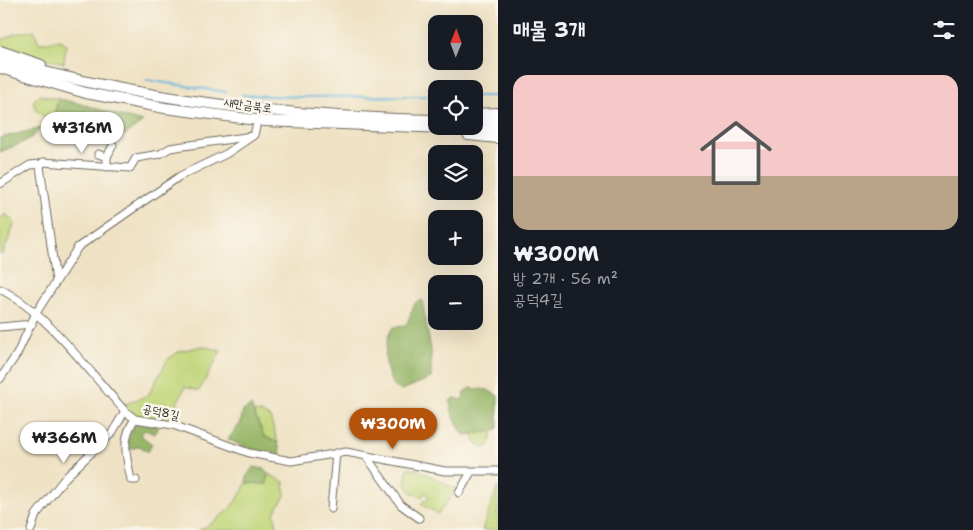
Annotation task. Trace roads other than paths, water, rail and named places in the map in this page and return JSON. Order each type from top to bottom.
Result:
[{"type":"highway","points":[[0,51],[92,82]]},
{"type":"highway","name":"새만금북로","points":[[0,60],[151,94],[266,111],[382,123],[498,130]]},
{"type":"highway","name":"새만금북로","points":[[0,68],[86,93],[165,108],[264,121],[382,123],[428,120]]},
{"type":"highway","points":[[0,73],[23,76]]},
{"type":"highway","points":[[483,114],[498,113]]},
{"type":"highway","points":[[382,123],[428,116]]},
{"type":"highway","points":[[483,121],[498,122]]},
{"type":"highway","points":[[382,123],[498,138]]},
{"type":"street","points":[[0,379],[18,354],[36,313],[78,247],[180,176],[226,154],[254,135],[256,127]]},
{"type":"street","points":[[0,184],[30,165],[43,162],[130,168],[136,158],[160,154],[170,148],[254,135]]},
{"type":"street","points":[[107,167],[107,157],[113,145]]},
{"type":"street","points":[[98,154],[107,157]]},
{"type":"street","points":[[41,164],[56,281]]},
{"type":"street","name":"공덕8길","points":[[0,289],[17,298],[36,313],[124,411],[135,419],[173,425],[249,454],[291,461],[346,452],[445,471],[498,471]]},
{"type":"street","points":[[0,327],[32,324]]},
{"type":"street","points":[[31,530],[36,516],[65,478],[112,433],[124,411]]},
{"type":"street","points":[[135,419],[129,427],[125,440],[131,480],[136,480]]},
{"type":"street","points":[[331,509],[336,453]]},
{"type":"street","points":[[366,456],[401,505],[419,518]]},
{"type":"street","points":[[459,493],[472,472]]},
{"type":"waterway","points":[[146,80],[226,92]]},
{"type":"waterway","points":[[242,95],[301,97],[428,96]]},
{"type":"waterway","points":[[483,96],[498,96]]}]
